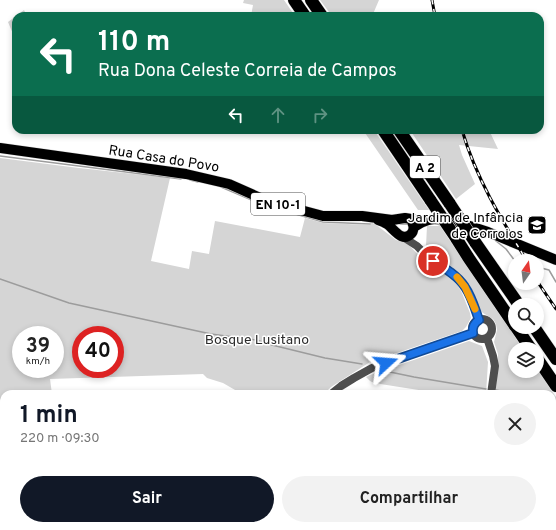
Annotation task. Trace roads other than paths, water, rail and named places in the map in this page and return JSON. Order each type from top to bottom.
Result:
[{"type":"highway","points":[[294,0],[302,12]]},
{"type":"highway","points":[[311,0],[319,12]]},
{"type":"highway","name":"A 2","points":[[386,134],[508,316]]},
{"type":"highway","name":"A 2","points":[[403,134],[514,298]]},
{"type":"highway","points":[[539,334],[556,359]]},
{"type":"highway","points":[[544,368],[556,386]]},
{"type":"main road","name":"Rua Casa do Povo","points":[[0,148],[186,174],[228,184],[267,201],[323,216],[362,216],[392,220],[404,219],[423,221],[445,218],[488,232],[556,260]]},
{"type":"main road","name":"Rua Casa do Povo","points":[[374,218],[387,224],[399,234]]},
{"type":"main road","points":[[399,234],[395,226],[396,223],[404,219],[412,222],[413,229]]},
{"type":"main road","name":"Rua Casa do Povo","points":[[413,229],[423,221]]},
{"type":"main road","name":"EN 10-1","points":[[399,234],[409,235],[413,229]]},
{"type":"street","points":[[413,229],[417,246]]},
{"type":"street","points":[[399,234],[417,246],[427,256],[451,272],[459,280],[465,287],[479,320]]},
{"type":"street","points":[[479,320],[485,320],[492,327],[491,333],[486,338],[480,339],[473,333],[473,327],[479,320]]},
{"type":"street","points":[[336,390],[372,368],[473,333]]},
{"type":"street","points":[[486,338],[495,366],[492,390]]},
{"type":"waterway","points":[[0,156],[181,179]]},
{"type":"waterway","points":[[190,180],[198,182]]},
{"type":"waterway","points":[[221,187],[263,205]]},
{"type":"waterway","points":[[292,213],[323,222],[370,224]]},
{"type":"waterway","points":[[400,224],[407,224]]},
{"type":"waterway","points":[[431,224],[441,225]]},
{"type":"waterway","points":[[496,241],[510,254]]},
{"type":"waterway","points":[[544,269],[549,270],[556,282]]},
{"type":"waterway","points":[[0,279],[69,303],[211,334],[256,340],[325,358],[362,364]]},
{"type":"waterway","points":[[387,369],[390,372],[414,377],[486,389]]},
{"type":"railway","points":[[432,0],[434,12]]},
{"type":"railway","points":[[463,134],[474,165],[490,198],[523,254]]},
{"type":"railway","points":[[543,290],[556,309]]},
{"type":"place","name":"Jardim de Infância de Corroios","points":[[537,225]]},
{"type":"park label","name":"Bosque Lusitano","points":[[257,339]]}]
